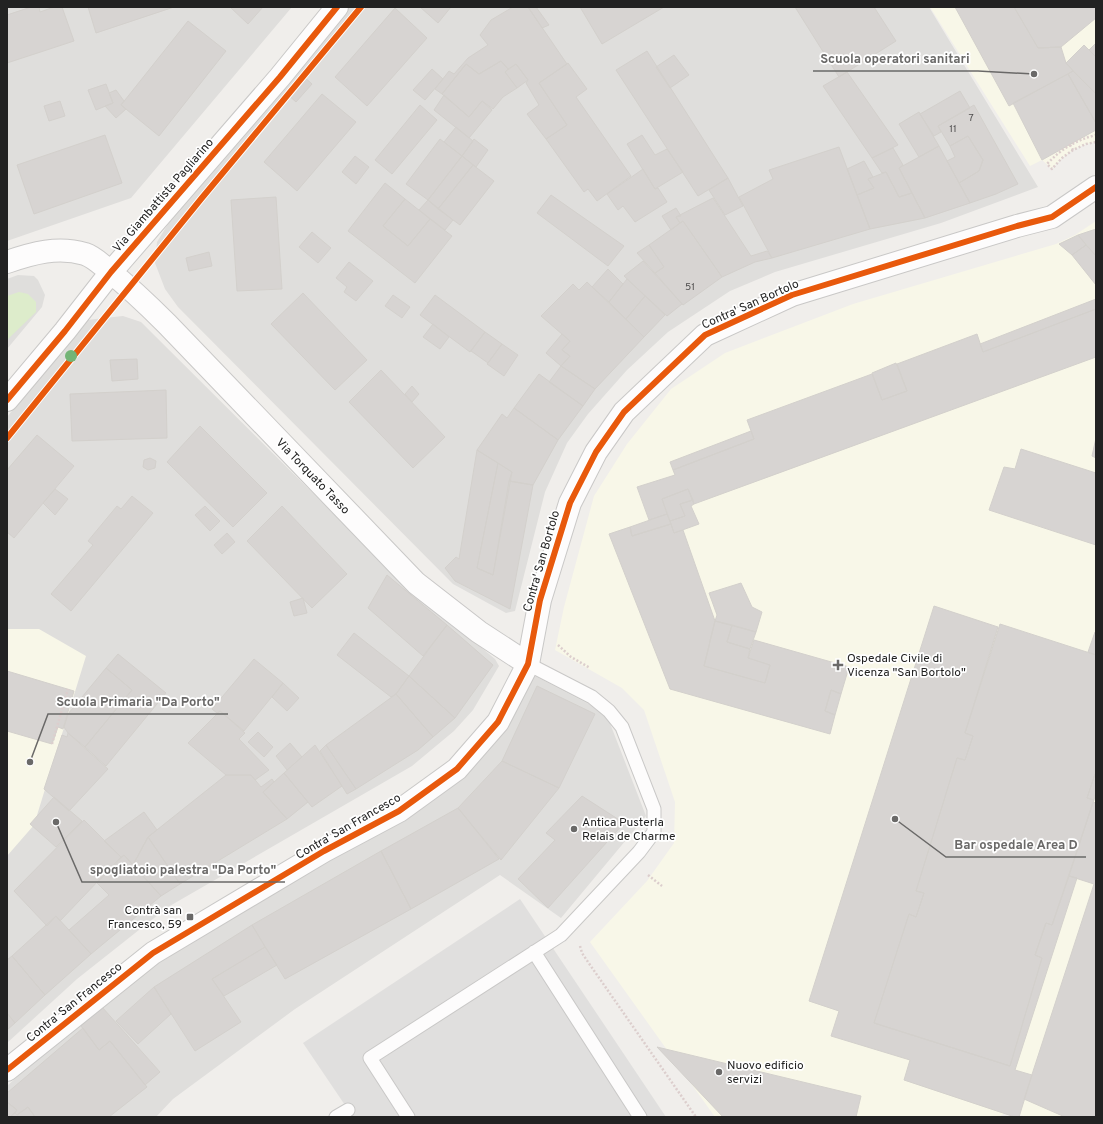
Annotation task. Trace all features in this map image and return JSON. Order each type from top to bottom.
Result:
[{"type":"street","name":"Via Giambattista Pagliarino","points":[[7,400],[65,331],[111,272],[280,77],[338,7]]},
{"type":"street","name":"Contra' San Bortolo","points":[[528,664],[540,600],[570,503],[596,452],[624,412],[705,335],[792,295],[1017,226],[1052,217],[1096,187]]},
{"type":"street","name":"Via Torquato Tasso","points":[[7,262],[46,250],[74,252],[87,255],[96,260],[133,291],[167,324],[416,583],[479,632],[528,664]]},
{"type":"street","name":"Contra' San Francesco","points":[[7,1070],[153,953],[324,851],[399,811],[457,769],[498,722],[528,664]]},
{"type":"lane","points":[[408,1117],[370,1058],[561,935],[638,852],[654,832],[654,809],[622,727],[609,711],[592,697],[528,664]]},
{"type":"lane","points":[[534,952],[640,1117]]},
{"type":"lane","points":[[336,1117],[348,1110]]},
{"type":"path","points":[[1096,135],[1084,138],[1070,145],[1058,153],[1047,164],[1052,169],[1062,158],[1073,150],[1086,144],[1096,142]]},
{"type":"path","points":[[1070,145],[1073,150]]},
{"type":"path","points":[[52,744],[68,689]]},
{"type":"path","points":[[646,873],[662,886]]},
{"type":"shaded area","points":[[7,7],[292,7],[131,198],[7,241]]},
{"type":"shaded area","points":[[345,7],[929,7],[1038,187],[941,223],[775,272],[730,291],[668,332],[627,370],[588,414],[567,443],[545,492],[515,611],[506,613],[453,584],[178,307],[165,289],[155,263],[157,242],[179,206]]},
{"type":"shaded area","points":[[930,7],[1096,7],[1096,142],[1086,144],[1073,150],[1062,158],[1052,169],[1042,160],[1030,166]]},
{"type":"shaded area","name":"Ospedale Civile di Vicenza \"San Bortolo\"","points":[[1096,221],[1096,1117],[1027,1117],[1008,1112],[998,1117],[715,1117],[590,942],[647,881],[674,843],[675,802],[644,710],[622,688],[555,650],[564,607],[594,496],[627,444],[671,389],[725,353],[853,304],[1056,244],[1075,235]]},
{"type":"shaded area","points":[[18,275],[34,276],[38,280],[45,295],[42,307],[7,349],[7,279]]},
{"type":"shaded area","points":[[123,316],[141,322],[395,575],[495,659],[499,666],[473,710],[454,731],[412,766],[168,907],[77,979],[7,1043],[7,417],[87,320]]},
{"type":"shaded area","points":[[7,629],[39,629],[86,656],[34,825],[7,856]]},
{"type":"shaded area","points":[[527,672],[606,713],[646,816],[561,918],[500,875],[295,1009],[173,1099],[156,1117],[7,1117],[7,1086],[142,965],[447,784]]},
{"type":"shaded area","points":[[520,899],[666,1117],[353,1117],[303,1043]]},
{"type":"green space","points":[[19,292],[28,294],[36,302],[36,312],[7,340],[7,296]]},
{"type":"building","points":[[31,7],[39,7],[40,12],[54,7],[62,7],[74,41],[7,63],[7,15]]},
{"type":"building","points":[[88,7],[174,7],[96,33]]},
{"type":"building","points":[[230,7],[263,7],[248,24]]},
{"type":"building","points":[[420,7],[451,7],[438,23]]},
{"type":"building","points":[[513,7],[528,7],[567,64],[539,83],[567,125],[546,139],[527,114],[539,105],[526,83],[528,80],[516,64],[508,69],[501,61],[479,74],[466,64],[442,94],[435,89],[449,71],[454,74],[468,58],[488,45],[480,35],[491,20]]},
{"type":"building","points":[[528,7],[536,7],[549,25],[542,28]]},
{"type":"building","points":[[580,7],[664,7],[602,44]]},
{"type":"building","points":[[795,7],[874,7],[896,41],[839,77]]},
{"type":"building","points":[[955,7],[1014,7],[1038,48],[1061,47],[1066,63],[1073,71],[1009,106]]},
{"type":"building","points":[[1014,7],[1096,7],[1096,18],[1061,47],[1038,48]]},
{"type":"building","points":[[395,8],[427,38],[367,106],[335,77]]},
{"type":"building","points":[[188,21],[226,51],[159,136],[121,105]]},
{"type":"building","points":[[1096,43],[1096,57],[1089,50]]},
{"type":"building","points":[[1084,45],[1096,57],[1096,94],[1066,63]]},
{"type":"building","points":[[647,51],[728,178],[698,196],[616,70]]},
{"type":"building","points":[[674,55],[689,75],[670,88],[656,67]]},
{"type":"building","points":[[501,61],[508,69],[505,72],[517,88],[503,97],[493,109],[482,101],[469,117],[442,94],[466,64],[479,74]]},
{"type":"building","points":[[568,63],[587,89],[576,97],[631,176],[597,201],[588,189],[584,192],[546,139],[567,125],[539,83]]},
{"type":"building","points":[[516,64],[528,80],[517,88],[505,72]]},
{"type":"building","points":[[432,69],[443,79],[425,100],[413,90]]},
{"type":"building","points":[[1073,71],[1096,94],[1096,123],[1068,74]]},
{"type":"building","points":[[847,72],[898,145],[872,158],[823,86]]},
{"type":"building","points":[[1068,74],[1096,123],[1096,130],[1042,160],[1013,103]]},
{"type":"building","points":[[302,75],[312,84],[296,102],[286,93]]},
{"type":"building","points":[[106,84],[113,103],[96,110],[88,90]]},
{"type":"building","points":[[116,90],[124,101],[121,105],[126,109],[116,118],[105,106],[113,103],[109,93]]},
{"type":"building","points":[[960,91],[970,108],[938,126],[941,132],[934,136],[920,114]]},
{"type":"building","points":[[322,94],[356,122],[297,191],[264,162]]},
{"type":"building","points":[[444,95],[469,117],[482,101],[492,110],[469,138],[434,110]]},
{"type":"building","points":[[60,101],[65,116],[49,121],[44,106]]},
{"type":"building","points":[[420,105],[437,120],[392,174],[375,160]]},
{"type":"building","points":[[974,105],[1018,184],[996,194],[970,203],[959,183],[979,171],[983,160],[968,136],[950,146],[938,126]]},
{"type":"building","points":[[919,112],[939,146],[919,157],[899,124]]},
{"type":"building","points":[[456,127],[473,141],[462,156],[444,142]]},
{"type":"building","points":[[105,135],[122,183],[34,214],[17,165]]},
{"type":"building","points":[[642,135],[655,155],[667,149],[683,172],[655,189],[627,144]]},
{"type":"building","points":[[968,136],[983,160],[979,171],[959,183],[947,161],[955,157],[950,146]]},
{"type":"building","points":[[440,139],[462,156],[428,200],[406,184]]},
{"type":"building","points":[[474,139],[488,150],[476,167],[462,156]]},
{"type":"building","points":[[939,146],[970,203],[925,218],[899,168]]},
{"type":"building","points":[[839,147],[870,229],[772,258],[739,197],[773,179],[769,170]]},
{"type":"building","points":[[893,148],[903,165],[899,168],[912,193],[899,197],[886,172],[882,173],[872,158]]},
{"type":"building","points":[[355,156],[369,167],[356,184],[342,172]]},
{"type":"building","points":[[462,156],[473,165],[438,209],[428,200]]},
{"type":"building","points":[[864,161],[873,177],[868,179],[874,188],[857,195],[847,169]]},
{"type":"building","points":[[473,165],[494,181],[460,225],[438,209]]},
{"type":"building","points":[[643,169],[655,189],[658,188],[667,202],[635,222],[623,206],[618,210],[607,194]]},
{"type":"building","points":[[886,172],[899,197],[912,193],[925,218],[870,229],[857,195],[874,188],[868,179]]},
{"type":"building","points":[[728,178],[743,206],[725,215],[709,190]]},
{"type":"building","points":[[385,183],[405,199],[383,226],[408,246],[430,219],[452,236],[415,283],[348,231]]},
{"type":"building","points":[[551,195],[624,246],[608,266],[537,213]]},
{"type":"building","points":[[276,197],[282,289],[237,291],[231,200]]},
{"type":"building","points":[[713,198],[751,256],[767,251],[772,258],[755,262],[722,277],[683,221],[680,223],[676,217]]},
{"type":"building","points":[[405,199],[430,219],[408,246],[383,226]]},
{"type":"building","points":[[428,200],[453,220],[445,230],[419,210]]},
{"type":"building","points":[[676,208],[681,216],[676,217],[680,223],[671,230],[662,216]]},
{"type":"building","points":[[683,221],[722,277],[683,305],[655,273],[664,267],[649,245]]},
{"type":"building","points":[[1096,229],[1096,256],[1078,235]]},
{"type":"building","points":[[312,232],[331,248],[318,263],[299,247]]},
{"type":"building","points":[[1078,235],[1086,245],[1072,255],[1059,244]]},
{"type":"building","points":[[649,245],[664,267],[655,273],[637,253]]},
{"type":"building","points":[[1086,245],[1096,256],[1096,285],[1072,255]]},
{"type":"building","points":[[209,252],[212,266],[189,271],[186,258]]},
{"type":"building","points":[[643,261],[682,304],[667,316],[624,276]]},
{"type":"building","points":[[349,262],[373,281],[356,301],[344,292],[347,287],[336,278]]},
{"type":"building","points":[[608,269],[623,284],[609,302],[592,287]]},
{"type":"building","points":[[627,279],[645,296],[626,319],[609,302]]},
{"type":"building","points":[[587,282],[644,337],[595,389],[561,366],[570,356],[562,350],[570,341],[541,316],[573,284],[579,290]]},
{"type":"building","points":[[303,293],[367,360],[335,390],[271,324]]},
{"type":"building","points":[[393,295],[410,307],[402,318],[385,306]]},
{"type":"building","points":[[435,295],[485,332],[470,352],[420,315]]},
{"type":"building","points":[[645,296],[665,315],[644,337],[626,319]]},
{"type":"building","points":[[1096,299],[1096,309],[983,352],[980,344]]},
{"type":"building","points":[[1096,309],[1096,357],[694,504],[688,489],[662,499],[667,514],[649,520],[637,487],[675,475],[673,470],[754,439],[747,420],[872,374],[882,400],[907,391],[897,364],[977,334],[983,352]]},
{"type":"building","points":[[433,324],[449,337],[440,349],[423,337]]},
{"type":"building","points":[[485,332],[502,344],[488,363],[471,351]]},
{"type":"building","points":[[562,334],[570,341],[562,350],[570,356],[561,366],[546,353]]},
{"type":"building","points":[[502,344],[518,355],[504,376],[487,364]]},
{"type":"building","points":[[137,359],[138,379],[112,381],[110,360]]},
{"type":"building","points":[[896,363],[907,391],[882,400],[872,373]]},
{"type":"building","points":[[561,366],[595,389],[583,406],[549,382]]},
{"type":"building","points":[[381,370],[445,437],[413,468],[349,402]]},
{"type":"building","points":[[539,374],[583,406],[558,440],[514,408]]},
{"type":"building","points":[[412,386],[419,394],[412,402],[405,394]]},
{"type":"building","points":[[166,390],[167,438],[72,441],[70,394]]},
{"type":"building","points":[[514,408],[558,440],[533,485],[509,481],[512,472],[477,450],[502,414],[507,418]]},
{"type":"building","points":[[200,426],[267,493],[233,527],[167,462]]},
{"type":"building","points":[[751,431],[754,439],[673,470],[670,462]]},
{"type":"building","points":[[37,435],[74,466],[14,538],[7,532],[7,470]]},
{"type":"building","points":[[1096,438],[1096,458],[1092,456]]},
{"type":"building","points":[[1021,449],[1096,473],[1096,545],[989,510],[1004,467],[1015,469]]},
{"type":"building","points":[[477,450],[498,463],[477,568],[493,575],[509,481],[533,485],[510,609],[455,581],[445,568],[456,557],[459,559]]},
{"type":"building","points":[[150,458],[156,461],[155,468],[148,470],[143,467],[144,460]]},
{"type":"building","points":[[498,463],[512,472],[493,575],[477,568]]},
{"type":"building","points":[[55,489],[68,499],[55,515],[43,503]]},
{"type":"building","points":[[688,489],[693,500],[680,504],[685,516],[670,521],[662,499]]},
{"type":"building","points":[[132,496],[153,513],[71,611],[51,594],[93,545],[88,541],[117,506],[121,509]]},
{"type":"building","points":[[693,500],[694,504],[691,506],[699,524],[674,533],[670,521],[685,516],[680,504]]},
{"type":"building","points":[[205,506],[220,521],[210,531],[195,515]]},
{"type":"building","points":[[282,506],[347,574],[312,608],[247,541]]},
{"type":"building","points":[[667,514],[671,524],[632,536],[630,527]]},
{"type":"building","points":[[671,524],[674,533],[683,530],[715,621],[704,666],[765,683],[770,665],[748,658],[754,640],[849,667],[841,694],[831,690],[825,711],[835,715],[830,734],[670,689],[609,534],[630,527],[632,536]]},
{"type":"building","points":[[227,533],[235,542],[222,554],[214,545]]},
{"type":"building","points":[[387,575],[447,625],[423,656],[368,608]]},
{"type":"building","points":[[741,583],[752,607],[762,612],[756,632],[715,621],[717,615],[709,593]]},
{"type":"building","points":[[303,598],[307,613],[294,616],[290,602]]},
{"type":"building","points":[[934,606],[998,627],[965,733],[973,736],[965,760],[957,758],[916,891],[924,893],[916,917],[909,914],[874,1023],[1010,1066],[1042,958],[1035,955],[1046,923],[1052,925],[1069,876],[1077,878],[1015,1070],[1032,1075],[1019,1117],[1015,1117],[904,1080],[910,1060],[831,1036],[839,1011],[809,1001]]},
{"type":"building","points":[[715,621],[732,625],[727,642],[750,649],[748,658],[770,665],[765,683],[704,666]]},
{"type":"building","points":[[1000,624],[1096,655],[1096,774],[1087,798],[1094,800],[1052,925],[1046,923],[1035,955],[1042,958],[1010,1066],[874,1023],[909,914],[916,917],[924,893],[916,891],[957,758],[965,760],[973,736],[965,733]]},
{"type":"building","points":[[447,625],[493,665],[455,718],[409,676]]},
{"type":"building","points":[[732,625],[756,632],[750,649],[727,642]]},
{"type":"building","points":[[1096,632],[1096,655],[1088,652]]},
{"type":"building","points":[[354,633],[409,676],[396,694],[391,697],[337,655]]},
{"type":"building","points":[[118,654],[166,693],[106,766],[85,747],[132,690],[106,668]]},
{"type":"building","points":[[254,659],[283,683],[244,731],[220,711],[217,713],[212,709]]},
{"type":"building","points":[[106,668],[132,690],[85,747],[68,733],[64,727],[68,714]]},
{"type":"building","points":[[7,671],[74,691],[63,729],[58,727],[52,744],[7,731]]},
{"type":"building","points":[[409,676],[455,718],[433,737],[396,694]]},
{"type":"building","points":[[283,683],[299,698],[287,711],[272,697]]},
{"type":"building","points":[[537,686],[595,714],[559,788],[502,761]]},
{"type":"building","points":[[831,690],[841,694],[835,715],[825,711]]},
{"type":"building","points":[[396,694],[433,737],[418,750],[356,789],[326,745]]},
{"type":"building","points":[[220,711],[245,733],[239,739],[269,770],[255,780],[251,775],[226,775],[188,743]]},
{"type":"building","points":[[258,732],[273,747],[264,757],[248,742]]},
{"type":"building","points":[[68,733],[108,769],[69,811],[44,789],[62,735],[67,737]]},
{"type":"building","points":[[290,743],[302,757],[287,770],[276,756]]},
{"type":"building","points":[[315,745],[342,786],[312,807],[284,773]]},
{"type":"building","points":[[326,745],[356,789],[347,794],[320,751]]},
{"type":"building","points":[[502,761],[559,788],[501,860],[458,808]]},
{"type":"building","points":[[284,773],[308,802],[287,819],[263,792]]},
{"type":"building","points":[[1095,774],[1096,792],[1094,800],[1087,798]]},
{"type":"building","points":[[226,775],[251,775],[261,787],[272,779],[274,782],[263,792],[287,819],[180,884],[148,837]]},
{"type":"building","points":[[582,796],[624,823],[548,908],[518,879],[555,840],[546,833]]},
{"type":"building","points":[[54,797],[82,821],[56,847],[30,824]]},
{"type":"building","points":[[1093,802],[1096,803],[1096,1117],[1065,1117],[1024,1099],[1094,884],[1069,876]]},
{"type":"building","points":[[458,808],[499,859],[411,909],[381,851]]},
{"type":"building","points":[[144,812],[157,830],[148,837],[133,865],[124,855],[121,857],[104,841]]},
{"type":"building","points":[[84,820],[121,857],[60,921],[56,916],[47,926],[14,891]]},
{"type":"building","points":[[148,837],[180,884],[161,896],[133,865]]},
{"type":"building","points":[[381,851],[411,909],[285,979],[252,925]]},
{"type":"building","points":[[124,855],[161,896],[91,954],[69,930],[109,895],[97,883]]},
{"type":"building","points":[[56,916],[91,954],[45,995],[12,956]]},
{"type":"building","points":[[252,925],[265,947],[212,979],[241,1022],[195,1051],[154,987]]},
{"type":"building","points":[[265,947],[277,965],[224,996],[212,979]]},
{"type":"building","points":[[12,956],[45,995],[15,1023],[7,1013],[7,960]]},
{"type":"building","points":[[154,987],[171,1014],[138,1044],[116,1021]]},
{"type":"building","points":[[102,1007],[160,1072],[145,1085],[110,1041],[99,1050],[81,1026]]},
{"type":"building","points":[[7,1013],[15,1023],[7,1030]]},
{"type":"building","points":[[83,1028],[99,1050],[110,1041],[147,1087],[109,1117],[35,1117],[28,1107],[17,1115],[15,1113],[17,1110],[7,1102],[7,1093]]},
{"type":"building","name":"Nuovo edificio servizi","points":[[657,1047],[861,1096],[856,1117],[723,1117]]},
{"type":"building","points":[[7,1102],[17,1110],[10,1117],[7,1117]]},
{"type":"building","points":[[28,1107],[35,1117],[10,1117],[15,1113],[17,1115]]},
{"type":"cycle path","points":[[7,400],[65,331],[111,272],[280,77],[337,7]]},
{"type":"cycle path","points":[[7,438],[201,199],[361,7]]},
{"type":"cycle path","points":[[7,1070],[153,953],[324,851],[399,811],[457,769],[498,722],[528,664],[540,600],[570,503],[596,452],[624,412],[705,335],[792,295],[1017,226],[1052,217],[1096,187]]},
{"type":"place","name":"Scuola operatori sanitari","points":[[1034,74]]},
{"type":"place","name":"Ospedale Civile di Vicenza \"San Bortolo\"","points":[[838,665]]},
{"type":"place","name":"Scuola Primaria \"Da Porto\"","points":[[30,762]]},
{"type":"place","name":"Bar ospedale Area D","points":[[895,819]]},
{"type":"place","name":"spogliatoio palestra \"Da Porto\"","points":[[56,822]]},
{"type":"place","name":"Antica Pusterla Relais de Charme","points":[[574,829]]},
{"type":"place","name":"Contrà san Francesco, 59","points":[[190,917]]},
{"type":"place","name":"Nuovo edificio servizi","points":[[719,1072]]}]
